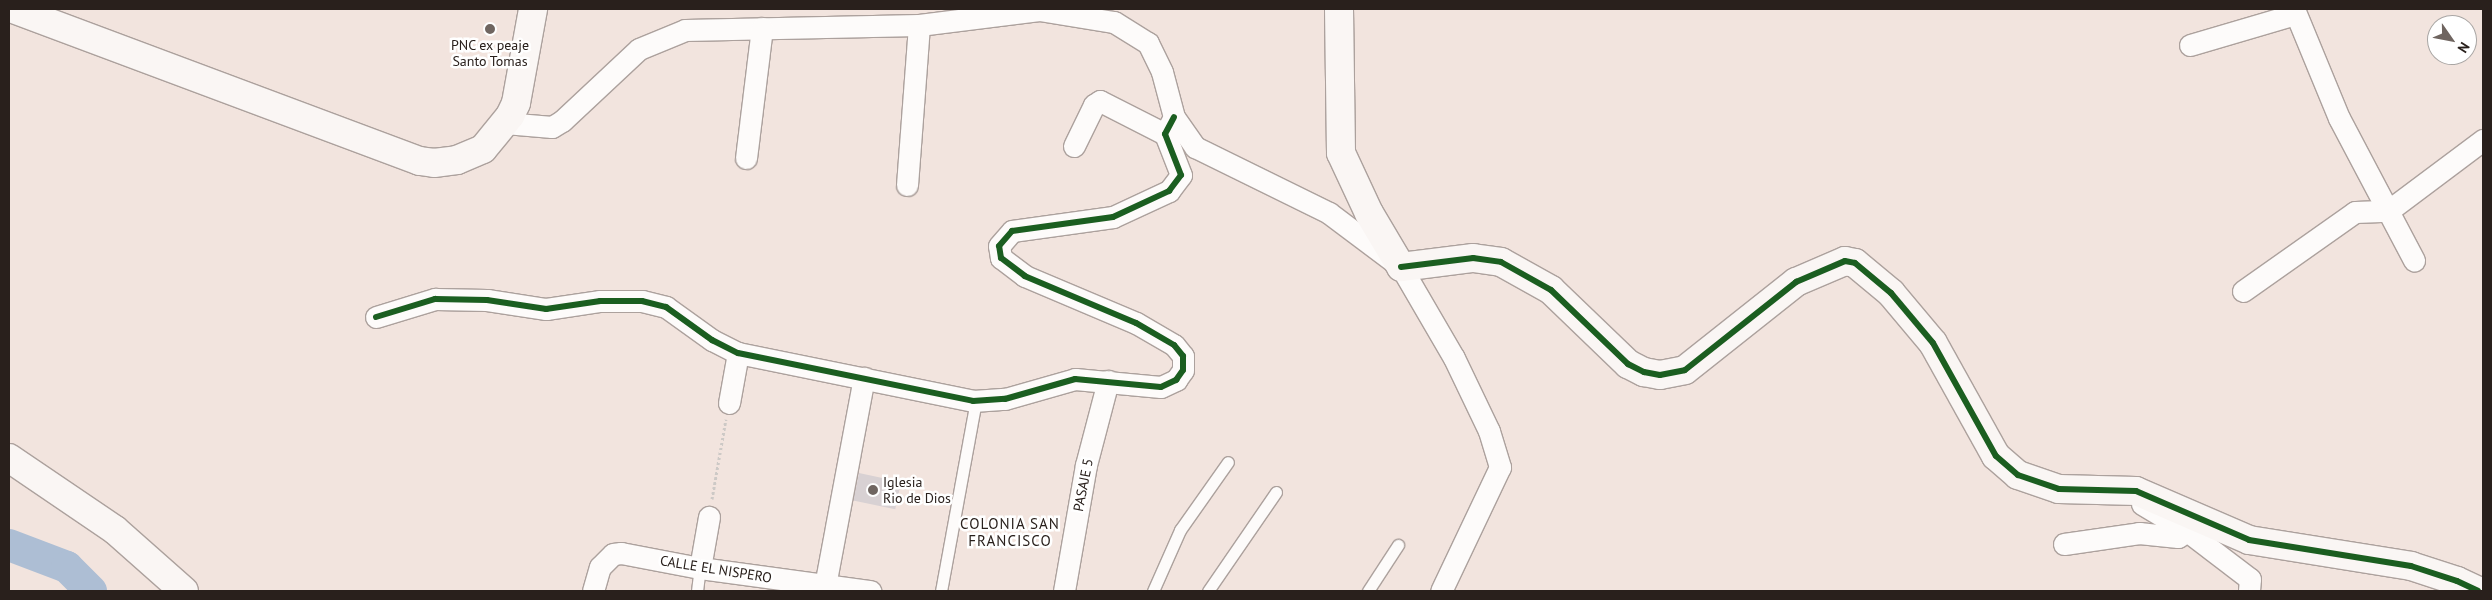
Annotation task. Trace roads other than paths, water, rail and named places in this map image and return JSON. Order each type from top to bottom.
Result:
[{"type":"street","points":[[13,9],[420,161],[446,162],[483,149],[505,123],[516,103],[534,9]]},
{"type":"street","points":[[1339,9],[1341,153],[1368,213],[1454,358],[1489,430],[1500,467],[1441,591]]},
{"type":"street","points":[[376,317],[435,299],[487,300],[546,308],[600,301],[642,301],[666,307],[712,340],[738,353],[976,401],[1023,395],[1075,379],[1161,387],[1176,380],[1183,370],[1183,356],[1174,345],[1136,323],[1025,276],[1001,258],[999,246],[1012,231],[1113,217],[1169,191],[1181,175],[1169,125],[1162,72],[1148,43],[1114,22],[1039,10],[919,25],[685,30],[639,48],[562,121],[552,127],[505,123]]},
{"type":"street","points":[[2190,45],[2294,11],[2339,118],[2414,260]]},
{"type":"street","points":[[907,185],[919,25]]},
{"type":"street","points":[[746,158],[762,28]]},
{"type":"street","points":[[1074,146],[1094,106],[1100,101],[1169,125],[1196,147],[1329,214],[1401,267],[1473,258],[1501,262],[1551,290],[1628,364],[1644,372],[1660,375],[1685,370],[1796,282],[1845,261],[1855,263],[1891,293],[1933,343],[1996,456],[2005,465],[2025,478],[2059,489],[2127,490],[2150,496],[2249,540],[2412,566],[2457,580],[2478,591]]},
{"type":"street","points":[[2244,291],[2355,212],[2388,211],[2483,140]]},
{"type":"street","points":[[729,403],[738,353]]},
{"type":"street","points":[[824,588],[864,378]]},
{"type":"street","name":"PASAJE 5","points":[[1064,591],[1086,465],[1108,381]]},
{"type":"street","points":[[9,458],[115,530],[184,591]]},
{"type":"street","points":[[2127,490],[2130,496],[2187,531],[2250,579],[2249,591]]},
{"type":"street","points":[[700,568],[709,517]]},
{"type":"street","points":[[2064,544],[2139,532],[2178,537],[2187,531]]},
{"type":"street","name":"CALLE EL NISPERO","points":[[593,591],[600,567],[613,554],[621,553],[824,588],[870,591]]},
{"type":"lane","points":[[941,591],[976,401]]},
{"type":"lane","points":[[1153,591],[1180,530],[1228,462]]},
{"type":"lane","points":[[1208,591],[1276,492]]},
{"type":"lane","points":[[1368,591],[1398,545]]},
{"type":"lane","points":[[697,591],[700,568]]},
{"type":"waterway","points":[[9,545],[67,567],[91,591]]},
{"type":"place","name":"PNC ex peaje Santo Tomas","points":[[490,29]]},
{"type":"place","name":"Iglesia Rio de Dios","points":[[873,490]]},
{"type":"district","name":"COLONIA SAN FRANCISCO","points":[[1010,532]]}]
